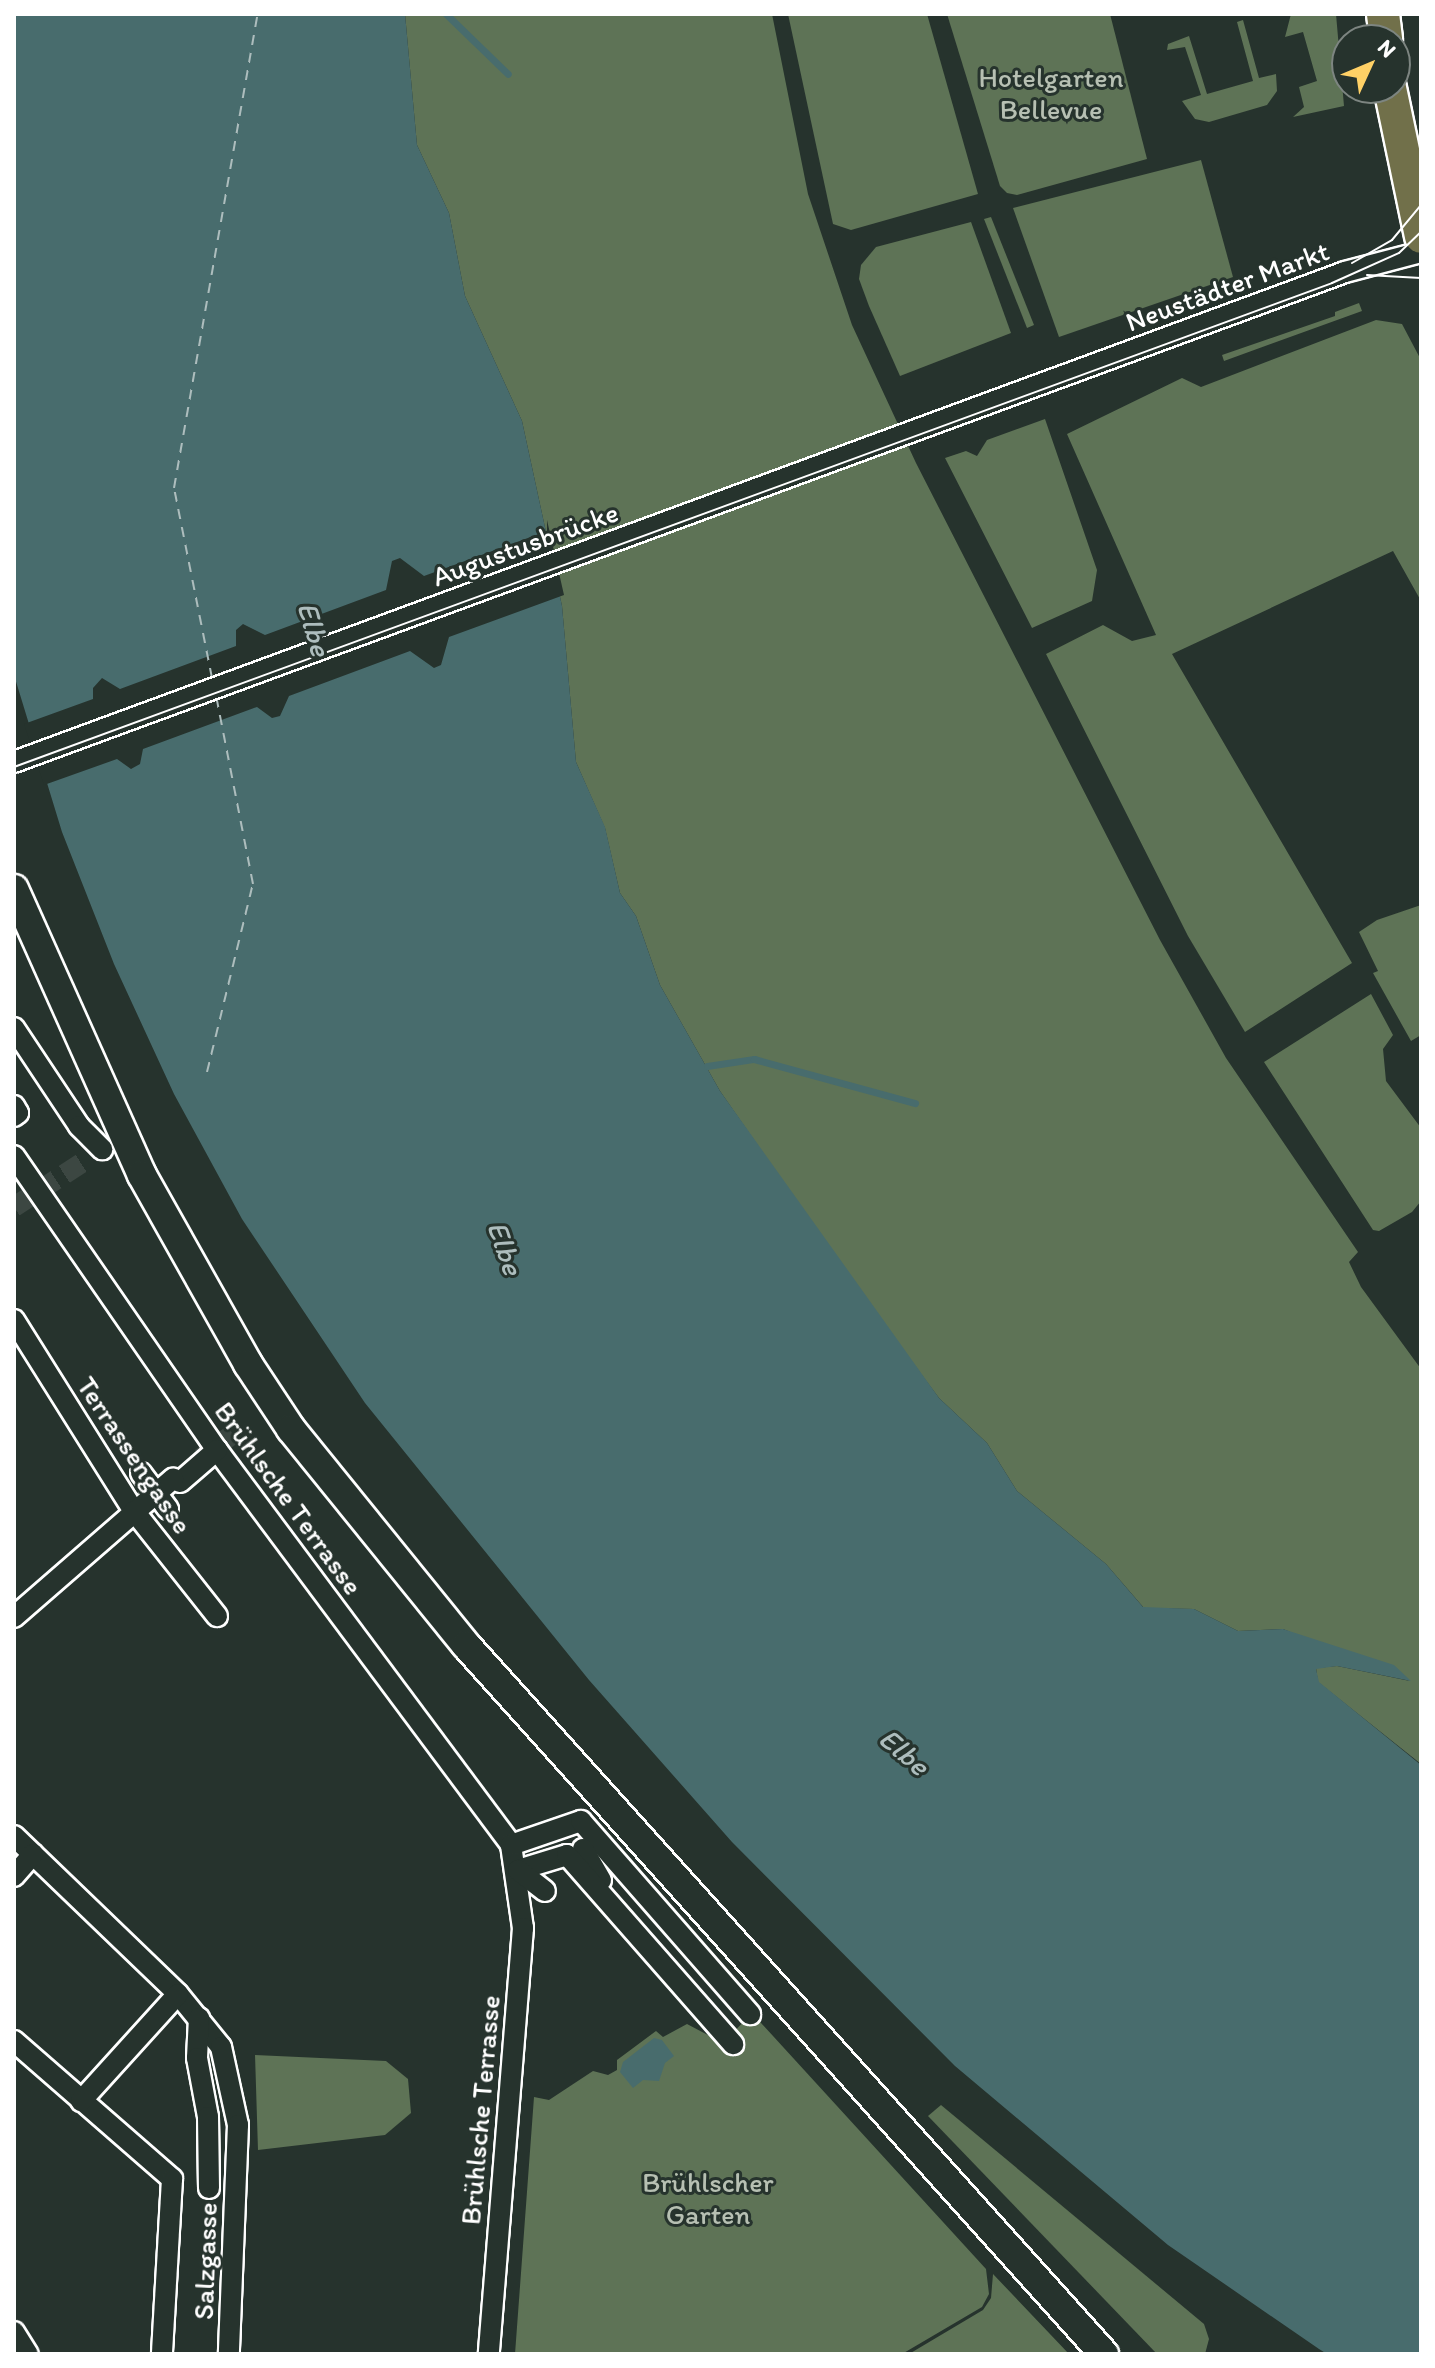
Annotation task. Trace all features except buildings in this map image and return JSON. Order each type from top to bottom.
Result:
[{"type":"main road","points":[[1393,104],[1421,237]]},
{"type":"main road","points":[[14,889],[103,1148],[248,1364],[392,1557],[816,2037],[1104,2354]]},
{"type":"street","name":"Neustädter Markt","points":[[1054,378],[1345,272],[1421,252]]},
{"type":"street","name":"Augustusbrücke","points":[[14,762],[1054,378]]},
{"type":"street","points":[[14,1028],[79,1126],[103,1148]]},
{"type":"street","points":[[14,1106],[18,1113],[14,1116]]},
{"type":"street","name":"Brühlsche Terrasse","points":[[14,1156],[217,1450],[511,1845],[518,1870],[523,1928],[502,2142],[489,2354]]},
{"type":"street","name":"Terrassengasse","points":[[14,1320],[134,1511],[217,1616]]},
{"type":"street","points":[[14,1617],[134,1511],[162,1501],[176,1477],[217,1450]]},
{"type":"street","points":[[141,1473],[162,1501]]},
{"type":"street","points":[[511,1845],[581,1821],[583,1849],[601,1880]]},
{"type":"street","points":[[14,1836],[178,1994],[221,2047],[233,2088],[236,2188]]},
{"type":"street","points":[[518,1870],[583,1849]]},
{"type":"street","points":[[583,1849],[750,2014]]},
{"type":"street","points":[[583,1849],[733,2044]]},
{"type":"street","points":[[14,1876],[33,1854]]},
{"type":"street","points":[[518,1870],[545,1891]]},
{"type":"street","points":[[81,2101],[178,1994]]},
{"type":"street","points":[[199,2018],[196,2048],[208,2117],[209,2188]]},
{"type":"street","name":"Salzgasse","points":[[14,2041],[172,2179],[162,2354]]},
{"type":"street","name":"Salzgasse","points":[[171,2187],[236,2188],[229,2354]]},
{"type":"street","points":[[14,2332],[28,2354]]},
{"type":"green space","points":[[405,14],[772,14],[808,194],[852,325],[916,463],[1160,940],[1226,1058],[1358,1252],[1349,1262],[1361,1287],[1421,1369],[1421,1764],[1318,1682],[1316,1668],[1337,1666],[1410,1681],[1283,1629],[1238,1631],[1194,1609],[1144,1608],[1106,1564],[1017,1491],[987,1443],[939,1398],[858,1290],[720,1091],[660,985],[636,916],[620,893],[605,828],[576,762],[562,606],[522,421],[465,296],[449,213],[417,145]]},
{"type":"green space","points":[[788,14],[927,14],[978,194],[851,230],[833,224]]},
{"type":"green space","name":"Hotelgarten Bellevue","points":[[947,14],[1110,14],[1147,159],[1017,195],[1007,193],[1000,186]]},
{"type":"green space","points":[[1291,14],[1336,14],[1337,24],[1331,24],[1331,104],[1344,106],[1293,117],[1304,107],[1299,87],[1317,81],[1303,32],[1285,37]]},
{"type":"green space","points":[[1243,20],[1259,78],[1276,74],[1277,91],[1267,105],[1209,122],[1195,119],[1182,101],[1201,95],[1185,47],[1167,50],[1168,44],[1189,36],[1207,94],[1253,81],[1237,22]]},
{"type":"green space","points":[[1201,160],[1233,277],[1059,337],[1013,208]]},
{"type":"green space","points":[[991,217],[1034,325],[1027,328],[984,219]]},
{"type":"green space","points":[[971,222],[1011,333],[900,376],[859,279],[861,265],[876,247]]},
{"type":"green space","points":[[1359,303],[1362,311],[1224,361],[1222,355],[1335,316],[1335,312]]},
{"type":"green space","points":[[1376,320],[1402,324],[1421,360],[1421,601],[1393,551],[1172,654],[1352,963],[1245,1032],[1188,936],[1046,654],[1103,625],[1132,641],[1156,635],[1067,434],[1182,378],[1201,387]]},
{"type":"green space","points":[[1045,419],[1097,570],[1092,601],[1032,628],[945,458],[966,451],[977,456],[987,440]]},
{"type":"green space","points":[[1421,905],[1421,1035],[1411,1041],[1373,973],[1378,971],[1359,932],[1377,920]]},
{"type":"green space","points":[[1371,994],[1393,1035],[1383,1049],[1386,1081],[1421,1128],[1421,1201],[1412,1212],[1379,1231],[1373,1230],[1264,1062]]},
{"type":"green space","name":"Brühlscher Garten","points":[[752,2013],[986,2269],[989,2294],[982,2307],[902,2354],[515,2354],[534,2097],[549,2100],[593,2071],[608,2075],[617,2070],[617,2060],[656,2031],[663,2037],[687,2024],[723,2043]]},
{"type":"green space","points":[[255,2055],[386,2061],[408,2079],[411,2113],[385,2135],[258,2150]]},
{"type":"green space","points":[[941,2105],[1204,2324],[1209,2339],[1205,2354],[1157,2354],[928,2116]]},
{"type":"green space","points":[[993,2274],[1069,2354],[909,2354],[983,2310],[991,2298]]},
{"type":"water","name":"Elbe","points":[[14,14],[405,14],[417,145],[449,213],[465,296],[522,421],[562,606],[576,762],[605,827],[620,893],[636,916],[660,985],[720,1091],[939,1398],[987,1443],[1017,1491],[1106,1564],[1143,1607],[1194,1609],[1238,1631],[1283,1629],[1394,1665],[1411,1681],[1337,1666],[1316,1669],[1319,1682],[1421,1765],[1421,2354],[1327,2354],[1168,2245],[955,2066],[732,1842],[589,1680],[365,1403],[242,1219],[174,1094],[114,964],[62,832],[14,675]]},
{"type":"water","points":[[654,2038],[662,2040],[674,2056],[665,2063],[659,2081],[643,2080],[633,2088],[620,2072],[623,2062]]},
{"type":"pier","points":[[547,520],[564,595],[449,637],[441,665],[434,668],[410,651],[289,696],[280,716],[272,718],[257,707],[143,749],[140,764],[131,769],[117,759],[44,785],[24,724],[93,699],[93,688],[102,678],[120,689],[236,646],[236,630],[243,624],[265,635],[386,590],[392,561],[400,558],[424,576],[547,531]]},
{"type":"waterway","points":[[446,14],[508,74]]},
{"type":"waterway","points":[[707,1066],[754,1059],[915,1103]]},
{"type":"ferry route","points":[[212,678],[174,488],[258,14]]},
{"type":"ferry route","points":[[207,1072],[253,884],[216,696]]},
{"type":"tunnel","points":[[14,1207],[86,1160]]},
{"type":"tunnel","points":[[201,1458],[233,1434]]},
{"type":"tram line","points":[[1352,263],[1392,240],[1421,205]]},
{"type":"tram line","points":[[14,767],[1332,283],[1399,253],[1421,232]]},
{"type":"tram line","points":[[1367,275],[1421,278]]}]
